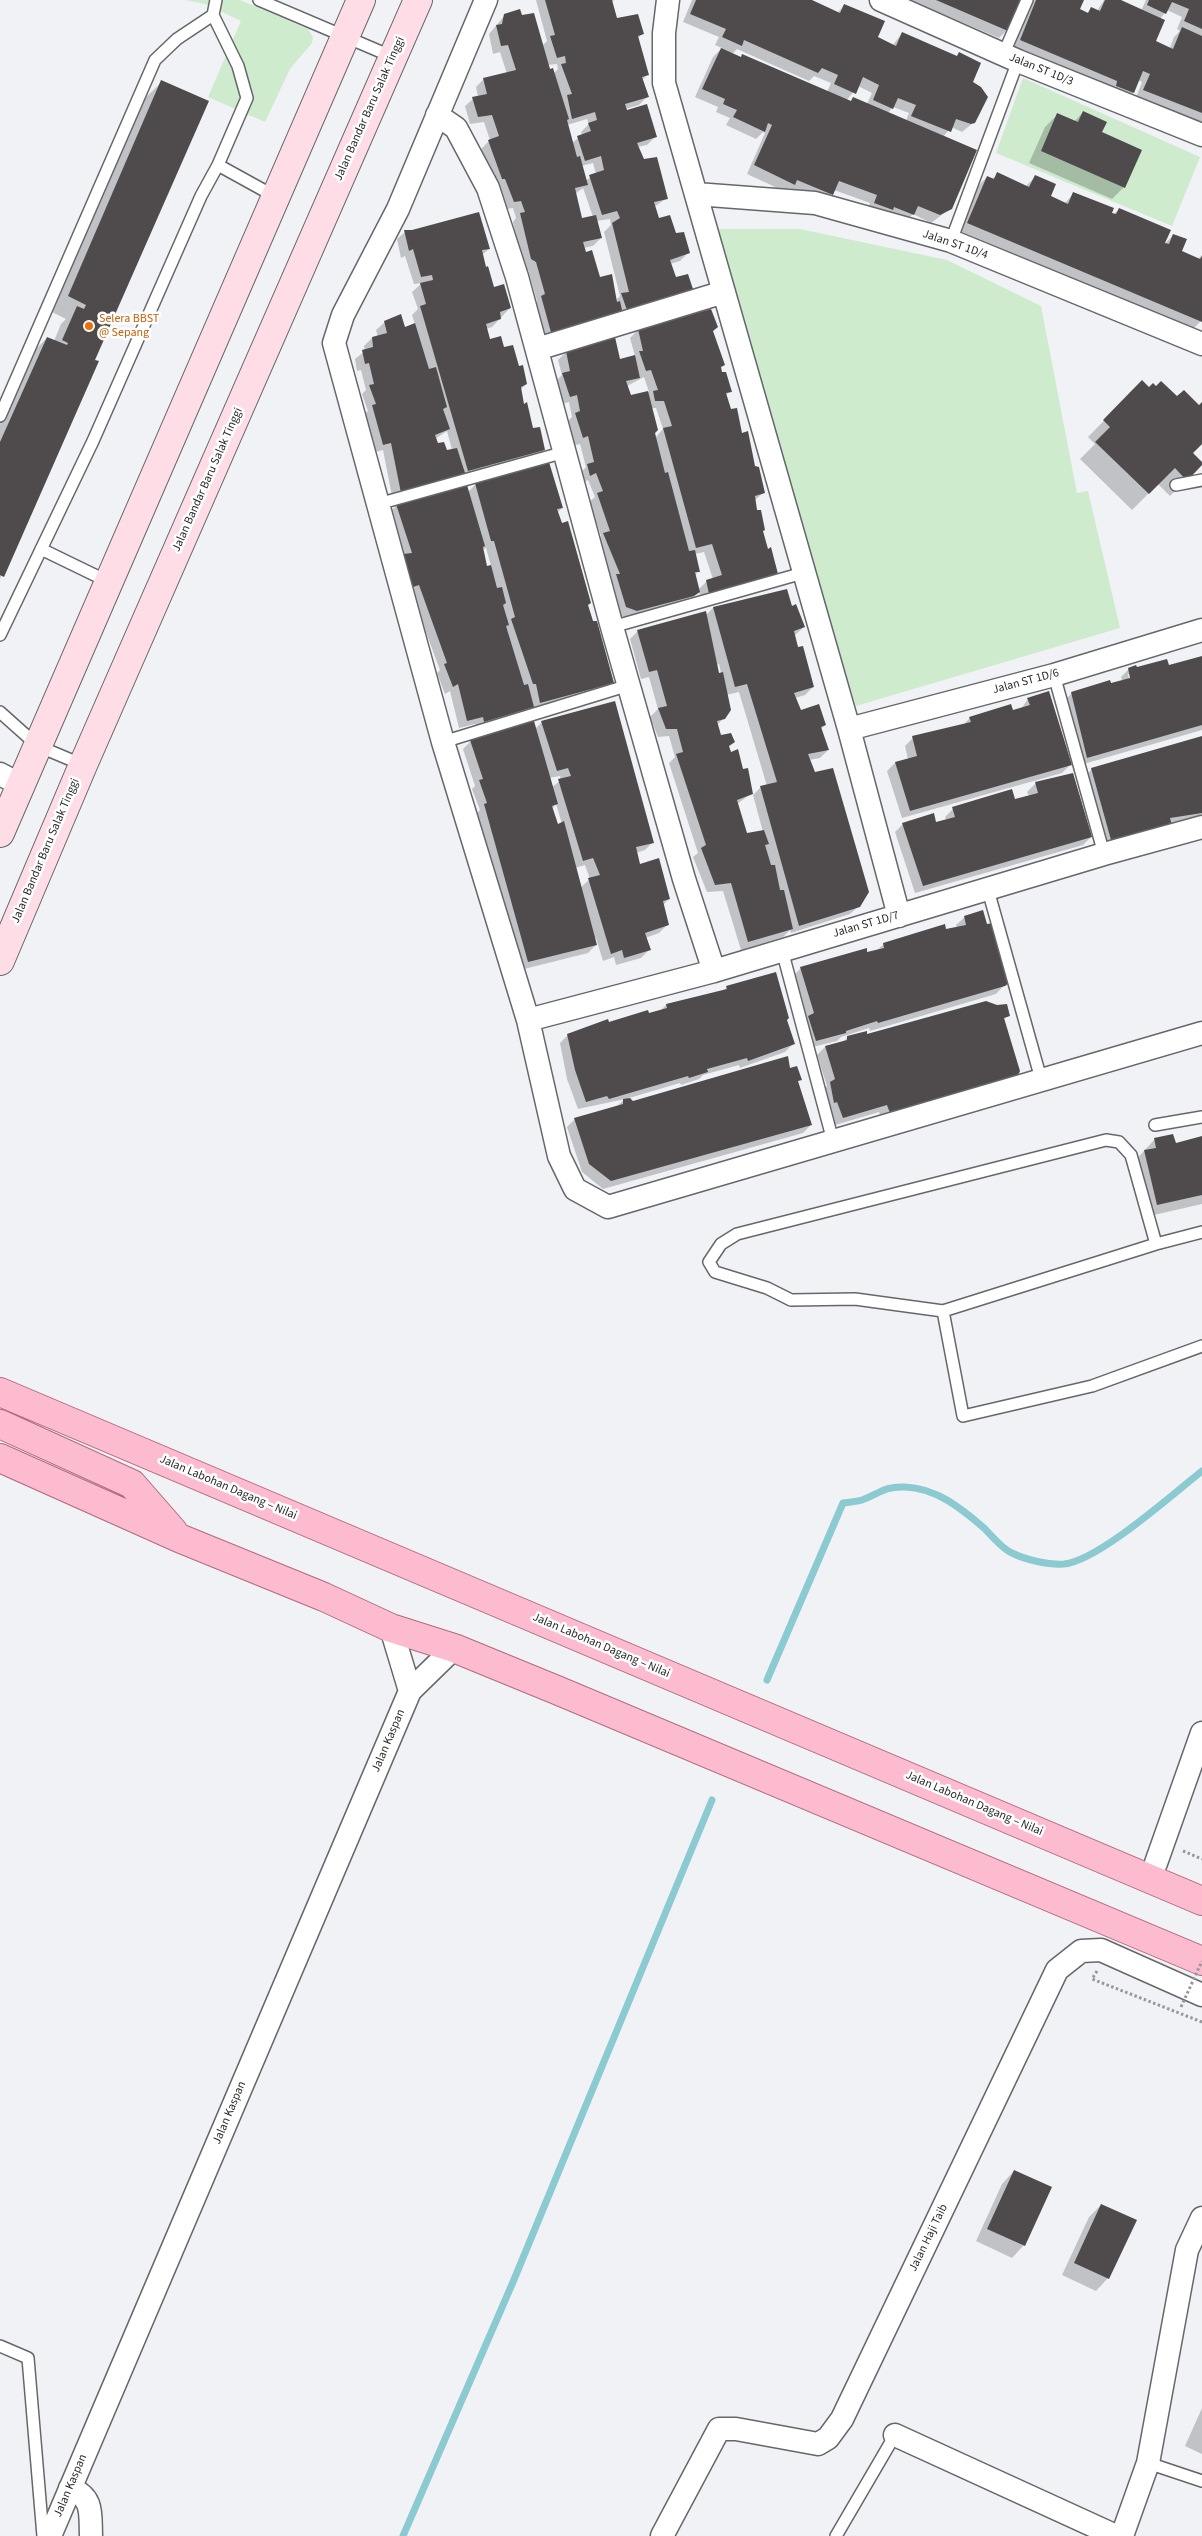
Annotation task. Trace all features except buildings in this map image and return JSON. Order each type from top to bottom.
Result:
[{"type":"main road","points":[[3,819],[11,780],[38,746],[360,0]]},
{"type":"main road","name":"Jalan Bandar Baru Salak Tinggi","points":[[0,961],[83,765],[418,0]]},
{"type":"main road","points":[[0,1371],[31,1392],[146,1453]]},
{"type":"main road","name":"Jalan Labohan Dagang ‒ Nilai","points":[[0,1392],[1202,1901]]},
{"type":"main road","points":[[0,1424],[132,1484],[179,1538]]},
{"type":"main road","points":[[0,1458],[179,1538],[324,1596],[391,1628],[454,1648],[1202,1961]]},
{"type":"street","points":[[486,0],[398,209],[344,315],[334,343],[443,742],[528,1020],[560,1156],[575,1189],[608,1206],[1202,1033]]},
{"type":"street","points":[[668,0],[664,33],[664,83],[849,729],[899,916]]},
{"type":"street","name":"Jalan ST 1D/3","points":[[881,0],[1010,58],[1202,136]]},
{"type":"street","points":[[437,115],[456,128],[488,188],[537,349],[612,627],[684,879],[714,971]]},
{"type":"street","name":"Jalan ST 1D/4","points":[[696,194],[815,203],[951,241],[1202,344]]},
{"type":"street","points":[[537,349],[724,292]]},
{"type":"street","name":"Jalan ST 1D/6","points":[[849,729],[1054,674],[1202,630]]},
{"type":"street","name":"Jalan ST 1D/7","points":[[528,1020],[714,971],[1104,854],[1202,827]]},
{"type":"street","points":[[391,1628],[410,1691],[454,1648]]},
{"type":"street","name":"Jalan Kaspan","points":[[50,2536],[410,1691]]},
{"type":"street","points":[[1156,1863],[1202,1733]]},
{"type":"street","name":"Jalan Haji Taib","points":[[662,2536],[719,2429],[736,2429],[818,2444],[828,2438],[842,2419],[1057,1970],[1081,1951],[1101,1950],[1202,1994]]},
{"type":"street","points":[[1122,2536],[1148,2462],[1187,2250],[1202,2218]]},
{"type":"street","points":[[895,2435],[1116,2536]]},
{"type":"street","points":[[70,2488],[81,2492],[89,2502],[91,2536]]},
{"type":"lane","points":[[0,635],[5,610],[41,549],[92,441],[201,196],[218,165],[247,98],[238,66],[213,15],[216,0]]},
{"type":"lane","points":[[260,0],[393,58]]},
{"type":"lane","points":[[951,241],[1010,58],[1026,0]]},
{"type":"lane","points":[[0,416],[155,60],[177,39],[213,15]]},
{"type":"lane","points":[[218,165],[276,197]]},
{"type":"lane","points":[[378,504],[566,452]]},
{"type":"lane","points":[[1176,486],[1202,480]]},
{"type":"lane","points":[[41,549],[109,582]]},
{"type":"lane","points":[[612,627],[803,573]]},
{"type":"lane","points":[[1054,674],[1104,854]]},
{"type":"lane","points":[[443,742],[629,685]]},
{"type":"lane","points":[[0,712],[38,746],[83,765]]},
{"type":"lane","points":[[988,890],[1042,1079]]},
{"type":"lane","points":[[782,950],[833,1140]]},
{"type":"lane","points":[[1155,1125],[1202,1117]]},
{"type":"lane","points":[[1156,1244],[1131,1155],[1119,1142],[1106,1140],[737,1234],[721,1244],[709,1262],[715,1272],[767,1288],[790,1300],[855,1299],[944,1311],[1156,1244],[1202,1232]]},
{"type":"lane","points":[[944,1311],[963,1416],[1092,1386],[1202,1346]]},
{"type":"lane","points":[[0,2346],[28,2358],[43,2536]]},
{"type":"lane","points":[[836,2536],[895,2435]]},
{"type":"lane","points":[[1148,2462],[1202,2481]]},
{"type":"path","points":[[1182,2007],[1202,1961]]},
{"type":"green space","points":[[185,0],[240,0],[308,29],[313,37],[312,43],[290,69],[265,122],[208,97],[241,21],[205,4]]},
{"type":"green space","points":[[1023,78],[1200,157],[1172,226],[996,153]]},
{"type":"green space","points":[[718,229],[800,229],[947,260],[1041,306],[1077,493],[1088,491],[1120,628],[856,706],[813,570]]},
{"type":"waterway","points":[[767,1680],[843,1503],[862,1500],[882,1491],[898,1487],[927,1491],[947,1500],[966,1513],[1008,1551],[1037,1562],[1064,1564],[1079,1560],[1115,1539],[1155,1510],[1202,1471]]},
{"type":"waterway","points":[[403,2536],[513,2282],[712,1800]]},
{"type":"place","name":"Selera BBST @ Sepang","points":[[89,326]]}]
